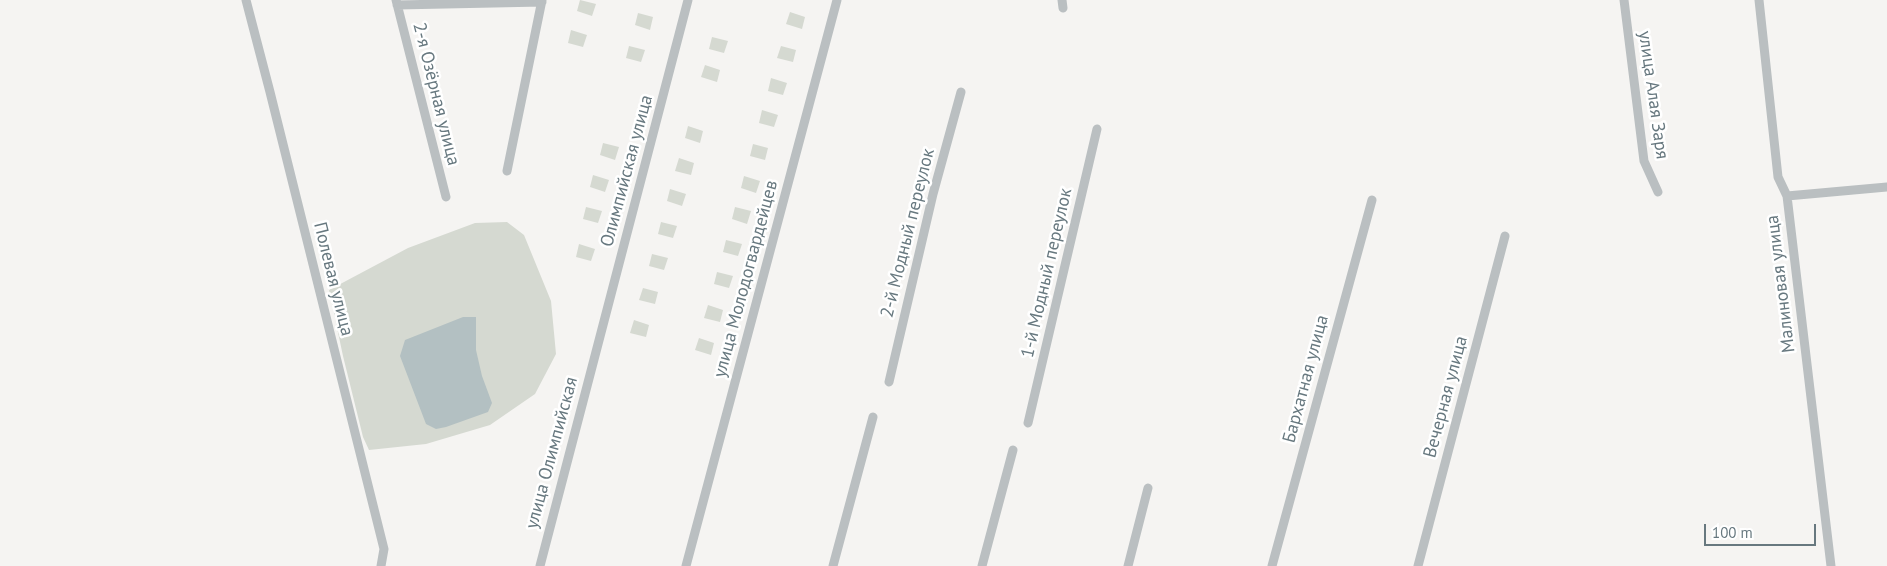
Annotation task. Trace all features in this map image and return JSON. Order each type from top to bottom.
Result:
[{"type":"street","name":"Полевая улица","points":[[246,0],[384,549],[381,566]]},
{"type":"street","name":"Олимпийская улица","points":[[597,349],[688,0]]},
{"type":"street","name":"улица Молодогвардейцев","points":[[686,566],[837,0]]},
{"type":"street","name":"улица Алая Заря","points":[[1624,0],[1644,161],[1658,192]]},
{"type":"street","name":"Малиновая улица","points":[[1759,0],[1778,177],[1787,196],[1831,566]]},
{"type":"street","points":[[396,3],[542,1],[507,171]]},
{"type":"street","name":"2-я Озёрная улица","points":[[396,3],[446,197]]},
{"type":"street","name":"2-й Модный переулок","points":[[889,382],[933,194],[961,92]]},
{"type":"street","name":"1-й Модный переулок","points":[[1028,423],[1097,129]]},
{"type":"street","points":[[1787,196],[1887,187]]},
{"type":"street","name":"Бархатная улица","points":[[1272,566],[1372,200]]},
{"type":"street","name":"Вечерная улица","points":[[1418,566],[1505,236]]},
{"type":"street","name":"улица Олимпийская","points":[[540,566],[597,349]]},
{"type":"street","points":[[833,566],[873,417]]},
{"type":"street","points":[[982,566],[1013,450]]},
{"type":"street","points":[[1128,566],[1148,488]]},
{"type":"shaded area","points":[[580,0],[596,4],[592,16],[577,11]]},
{"type":"shaded area","points":[[790,12],[805,17],[802,29],[786,24]]},
{"type":"shaded area","points":[[638,13],[653,17],[650,30],[635,25]]},
{"type":"shaded area","points":[[571,30],[587,35],[583,47],[568,43]]},
{"type":"shaded area","points":[[712,37],[728,41],[724,53],[709,49]]},
{"type":"shaded area","points":[[629,46],[645,50],[641,62],[626,58]]},
{"type":"shaded area","points":[[781,46],[796,50],[793,62],[777,58]]},
{"type":"shaded area","points":[[705,65],[720,70],[717,82],[701,77]]},
{"type":"shaded area","points":[[771,78],[787,83],[783,95],[768,91]]},
{"type":"shaded area","points":[[762,110],[778,115],[774,127],[759,123]]},
{"type":"shaded area","points":[[688,126],[703,131],[700,143],[685,138]]},
{"type":"shaded area","points":[[603,143],[619,147],[615,160],[600,155]]},
{"type":"shaded area","points":[[753,144],[768,148],[765,160],[750,156]]},
{"type":"shaded area","points":[[679,158],[694,163],[691,175],[675,171]]},
{"type":"shaded area","points":[[593,175],[609,180],[605,192],[590,187]]},
{"type":"shaded area","points":[[744,176],[760,181],[756,193],[741,188]]},
{"type":"shaded area","points":[[670,189],[686,194],[682,206],[667,201]]},
{"type":"shaded area","points":[[586,207],[602,211],[598,223],[583,219]]},
{"type":"shaded area","points":[[735,207],[751,211],[747,224],[732,219]]},
{"type":"shaded area","points":[[507,222],[524,235],[551,301],[556,354],[535,394],[490,425],[426,444],[369,450],[363,437],[329,290],[408,248],[475,223]]},
{"type":"shaded area","points":[[661,222],[677,226],[673,238],[658,234]]},
{"type":"shaded area","points":[[726,240],[742,244],[738,256],[723,252]]},
{"type":"shaded area","points":[[579,244],[595,249],[591,261],[576,257]]},
{"type":"shaded area","points":[[652,254],[668,258],[664,270],[649,266]]},
{"type":"shaded area","points":[[717,272],[733,276],[729,288],[714,284]]},
{"type":"shaded area","points":[[643,288],[658,292],[655,304],[639,300]]},
{"type":"shaded area","points":[[708,305],[723,310],[720,322],[704,318]]},
{"type":"shaded area","points":[[463,317],[476,317],[476,350],[482,376],[492,403],[488,412],[436,429],[426,424],[400,356],[405,340]]},
{"type":"shaded area","points":[[634,320],[649,325],[646,337],[630,333]]},
{"type":"shaded area","points":[[699,338],[714,343],[711,355],[695,350]]}]
